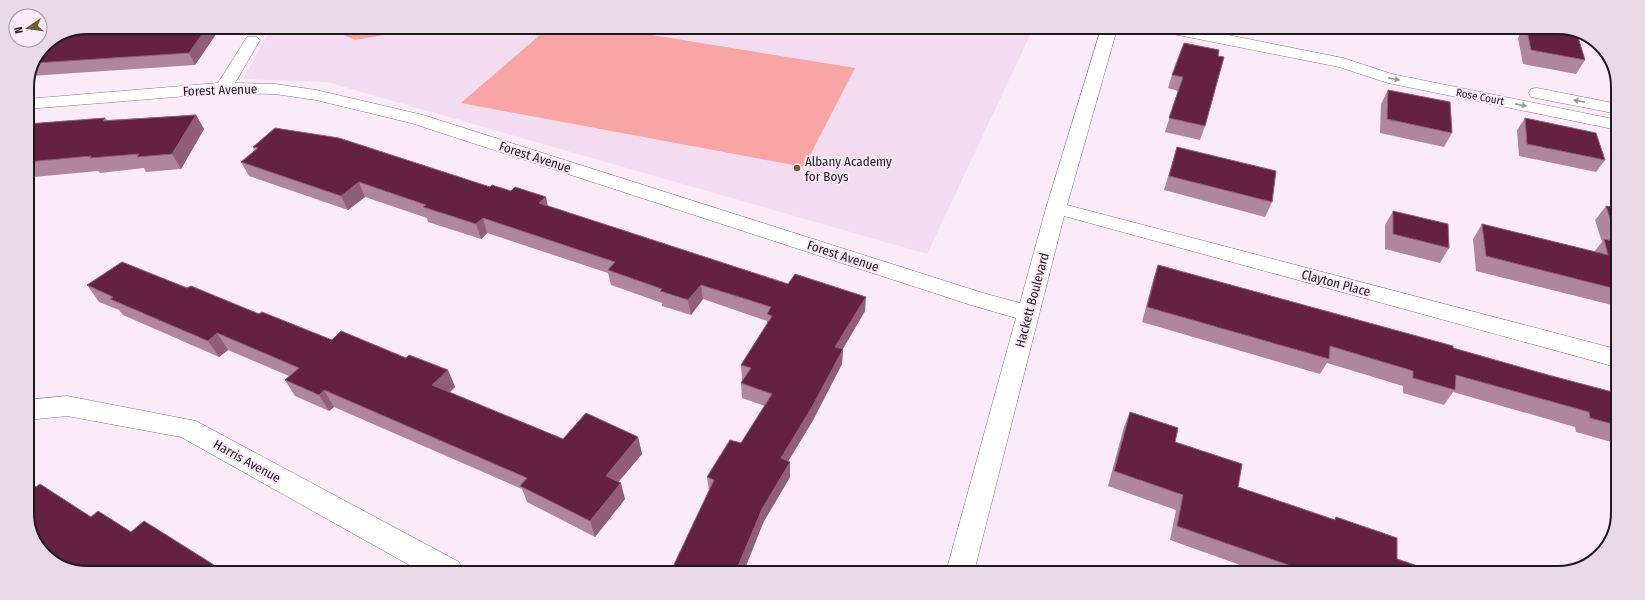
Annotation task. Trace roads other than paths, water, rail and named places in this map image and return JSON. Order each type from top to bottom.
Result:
[{"type":"street","name":"Hackett Boulevard","points":[[965,566],[1028,313],[1056,208],[1108,34]]},
{"type":"street","name":"Rose Court","points":[[1198,34],[1343,63],[1388,78],[1611,124]]},
{"type":"street","points":[[224,88],[252,40]]},
{"type":"street","name":"Rose Court","points":[[1343,63],[1393,64],[1611,108]]},
{"type":"street","name":"Forest Avenue","points":[[34,103],[224,88],[275,89],[316,96],[417,119],[979,300],[1028,313]]},
{"type":"street","name":"Clayton Place","points":[[1056,208],[1611,357]]},
{"type":"street","name":"Harris Avenue","points":[[34,409],[67,406],[187,428],[440,566]]},
{"type":"place","name":"Albany Academy for Boys","points":[[797,168]]}]
